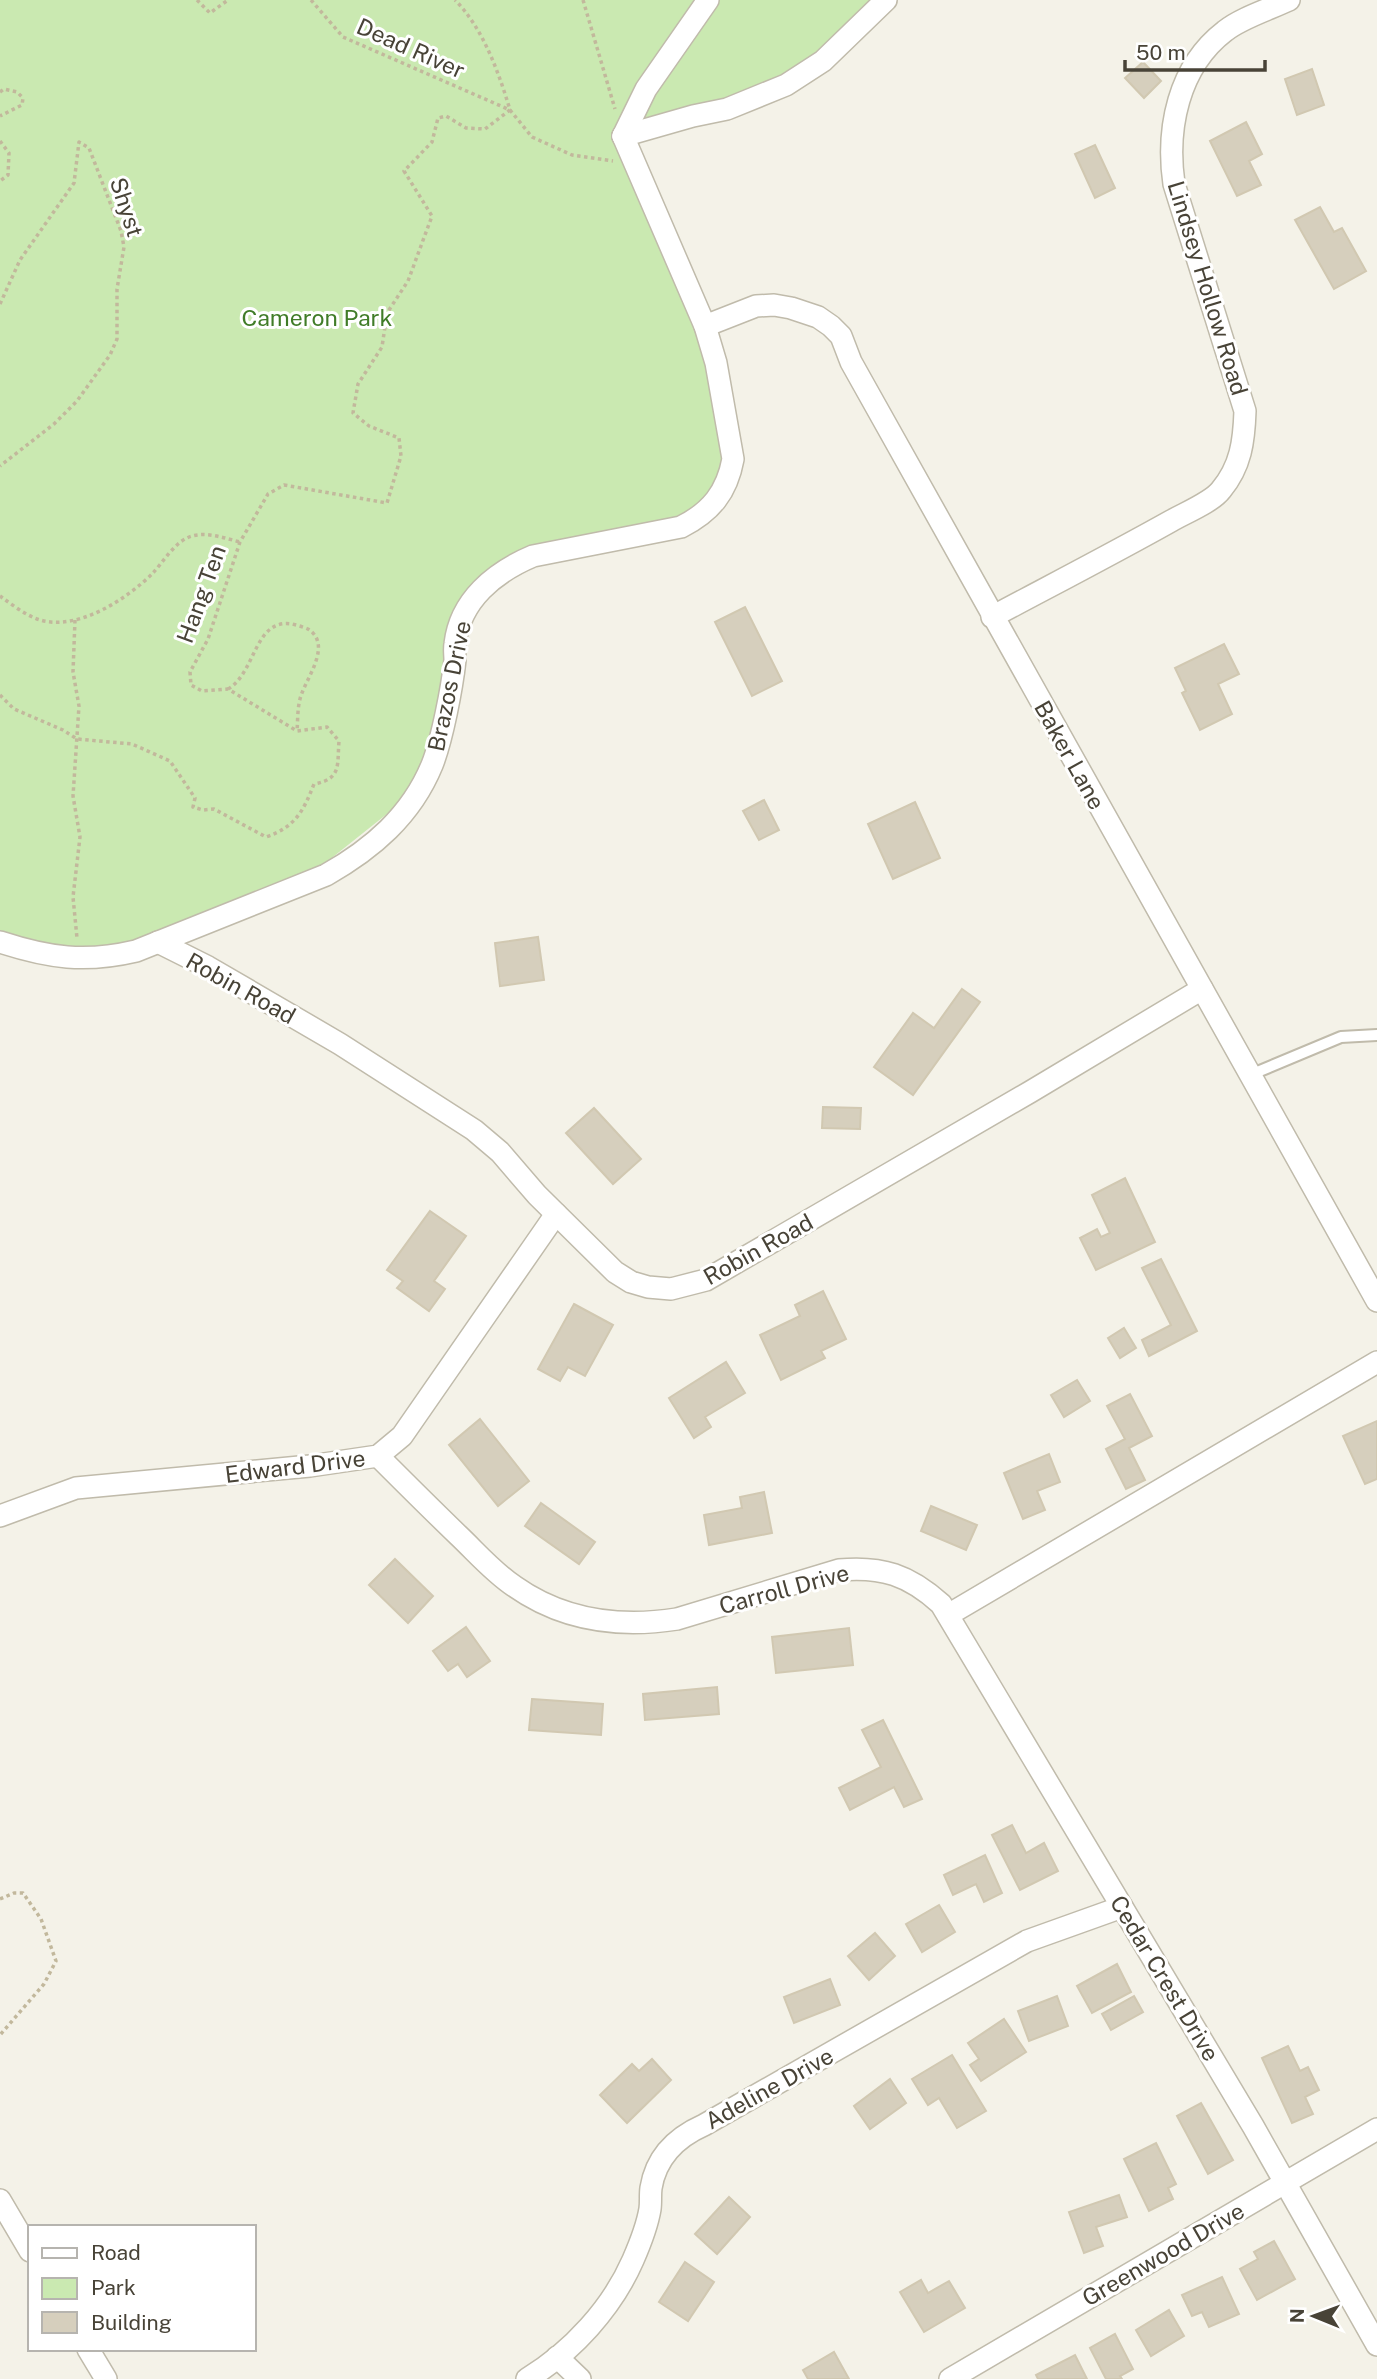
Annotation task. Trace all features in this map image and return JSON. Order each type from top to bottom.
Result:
[{"type":"street","points":[[623,136],[646,89],[708,0]]},
{"type":"street","points":[[623,136],[727,109],[786,85],[823,61],[887,0]]},
{"type":"street","name":"Lindsey Hollow Road","points":[[992,617],[1219,494],[1240,457],[1244,440],[1245,411],[1174,184],[1171,162],[1172,129],[1180,95],[1206,50],[1226,30],[1289,0]]},
{"type":"street","name":"Brazos Drive","points":[[0,942],[46,956],[78,960],[111,957],[136,951],[326,875],[354,859],[390,829],[404,813],[431,766],[437,750],[462,617],[486,584],[516,563],[533,556],[681,527],[698,518],[718,500],[730,474],[733,459],[716,363],[705,326],[623,136]]},
{"type":"street","name":"Baker Lane","points":[[705,326],[756,306],[774,305],[818,317],[841,336],[851,362],[992,617],[1377,1300]]},
{"type":"street","name":"Robin Road","points":[[158,942],[208,967],[340,1045],[474,1130],[500,1152],[608,1267],[631,1282],[671,1289],[698,1283],[1030,1092],[1202,989]]},
{"type":"street","name":"Edward Drive","points":[[0,1516],[76,1488],[310,1466],[378,1456],[402,1436],[556,1214]]},
{"type":"street","points":[[948,1615],[1377,1363]]},
{"type":"street","name":"Carroll Drive","points":[[378,1456],[514,1586],[541,1602],[592,1620],[620,1624],[677,1619],[839,1570],[859,1568],[883,1570],[901,1576],[923,1588],[941,1604],[948,1615]]},
{"type":"street","name":"Cedar Crest Drive","points":[[948,1615],[1285,2182],[1377,2345]]},
{"type":"street","name":"Adeline Drive","points":[[527,2379],[579,2338],[601,2312],[622,2280],[645,2231],[653,2178],[661,2158],[675,2142],[690,2131],[1027,1941],[1122,1907]]},
{"type":"street","name":"Greenwood Drive","points":[[950,2379],[1377,2129]]},
{"type":"street","points":[[0,2200],[28,2248]]},
{"type":"street","points":[[89,2351],[106,2379]]},
{"type":"street","points":[[558,2357],[580,2379]]},
{"type":"lane","points":[[1250,1075],[1341,1037],[1377,1035]]},
{"type":"path","points":[[197,0],[211,13],[228,0]]},
{"type":"path","name":"Dead River","points":[[311,0],[343,37],[510,110]]},
{"type":"path","points":[[455,0],[477,28],[510,110],[532,137],[572,155],[605,159],[637,168]]},
{"type":"path","points":[[583,0],[623,136]]},
{"type":"path","points":[[0,92],[4,89],[23,98],[22,105],[0,116]]},
{"type":"path","points":[[240,542],[268,494],[284,485],[387,503],[401,456],[398,438],[369,426],[354,413],[358,384],[382,347],[387,313],[408,281],[432,216],[404,171],[432,142],[438,118],[446,116],[466,128],[485,129],[510,110]]},
{"type":"path","points":[[0,141],[9,153],[8,174],[0,181]]},
{"type":"path","name":"Shyst","points":[[0,304],[20,260],[74,183],[79,142],[89,148],[121,231],[124,247],[117,289],[117,339],[110,355],[77,401],[54,424],[0,466]]},
{"type":"path","name":"Hang Ten","points":[[0,596],[36,619],[51,622],[75,620],[113,605],[151,575],[185,539],[197,534],[240,542],[208,639],[190,672],[191,685],[202,691],[228,689],[297,731]]},
{"type":"path","points":[[75,620],[73,672],[79,706],[73,796],[80,836],[74,897],[78,960]]},
{"type":"path","points":[[0,695],[14,709],[63,730],[77,739],[132,744],[170,761],[195,799],[193,807],[214,809],[266,837],[283,831],[304,809],[314,784],[329,781],[336,773],[339,741],[327,727],[297,731],[301,695],[318,653],[316,638],[308,629],[282,623],[269,628],[245,671],[235,685],[228,689]]},
{"type":"path","points":[[0,1899],[14,1893],[23,1894],[41,1919],[56,1961],[44,1984],[0,2035]]},
{"type":"green space","name":"Cameron Park","points":[[0,0],[882,0],[786,85],[624,136],[705,326],[730,474],[681,527],[579,547],[486,584],[455,660],[422,786],[299,884],[136,951],[0,942]]},
{"type":"building","points":[[1143,62],[1161,81],[1144,98],[1125,78]]},
{"type":"building","points":[[1312,69],[1324,105],[1297,115],[1285,79]]},
{"type":"building","points":[[1246,122],[1262,154],[1249,161],[1261,185],[1237,196],[1210,141]]},
{"type":"building","points":[[1095,145],[1115,188],[1095,198],[1075,154]]},
{"type":"building","points":[[1320,207],[1334,232],[1342,228],[1366,271],[1334,289],[1295,220]]},
{"type":"building","points":[[745,607],[782,681],[752,696],[715,622]]},
{"type":"building","points":[[1224,644],[1239,674],[1218,684],[1232,714],[1200,730],[1182,693],[1186,691],[1175,668]]},
{"type":"building","points":[[764,800],[779,830],[759,840],[743,811]]},
{"type":"building","points":[[915,802],[940,858],[893,879],[868,824]]},
{"type":"building","points":[[538,937],[544,980],[500,986],[495,943]]},
{"type":"building","points":[[962,989],[980,1002],[913,1095],[874,1067],[913,1013],[934,1028]]},
{"type":"building","points":[[823,1107],[861,1108],[860,1129],[822,1128]]},
{"type":"building","points":[[594,1108],[641,1159],[613,1184],[566,1133]]},
{"type":"building","points":[[1125,1178],[1155,1242],[1096,1270],[1080,1238],[1097,1229],[1101,1237],[1110,1233],[1092,1195]]},
{"type":"building","points":[[430,1211],[466,1236],[434,1281],[445,1289],[429,1311],[397,1288],[403,1281],[387,1270]]},
{"type":"building","points":[[1161,1259],[1197,1331],[1149,1356],[1142,1340],[1171,1325],[1142,1268]]},
{"type":"building","points":[[823,1291],[846,1339],[821,1351],[825,1358],[781,1380],[760,1335],[800,1316],[795,1305]]},
{"type":"building","points":[[574,1304],[613,1325],[585,1376],[568,1367],[560,1381],[538,1369]]},
{"type":"building","points":[[1124,1328],[1136,1348],[1120,1358],[1108,1338]]},
{"type":"building","points":[[726,1362],[745,1393],[705,1417],[711,1427],[694,1438],[669,1398]]},
{"type":"building","points":[[1077,1380],[1090,1401],[1064,1417],[1051,1395]]},
{"type":"building","points":[[1130,1394],[1152,1436],[1129,1448],[1145,1480],[1126,1489],[1106,1449],[1125,1439],[1107,1406]]},
{"type":"building","points":[[480,1419],[529,1481],[498,1506],[449,1445]]},
{"type":"building","points":[[1377,1421],[1377,1479],[1365,1484],[1343,1436]]},
{"type":"building","points":[[1049,1454],[1060,1482],[1037,1491],[1045,1510],[1023,1519],[1004,1473]]},
{"type":"building","points":[[764,1492],[772,1533],[709,1545],[704,1515],[742,1508],[740,1497]]},
{"type":"building","points":[[541,1503],[595,1542],[579,1564],[525,1526]]},
{"type":"building","points":[[931,1506],[977,1525],[966,1550],[921,1531]]},
{"type":"building","points":[[395,1559],[433,1596],[408,1623],[369,1585]]},
{"type":"building","points":[[466,1627],[490,1661],[467,1677],[458,1664],[448,1671],[433,1651]]},
{"type":"building","points":[[849,1628],[853,1665],[776,1673],[772,1637]]},
{"type":"building","points":[[717,1687],[719,1714],[645,1720],[643,1694]]},
{"type":"building","points":[[532,1699],[603,1704],[601,1735],[529,1730]]},
{"type":"building","points":[[883,1720],[922,1799],[904,1807],[894,1787],[850,1810],[839,1788],[881,1767],[862,1730]]},
{"type":"building","points":[[1012,1825],[1026,1853],[1044,1843],[1058,1871],[1020,1890],[992,1835]]},
{"type":"building","points":[[985,1855],[1002,1893],[984,1902],[976,1884],[953,1895],[944,1875]]},
{"type":"building","points":[[939,1905],[955,1932],[922,1952],[906,1924]]},
{"type":"building","points":[[875,1933],[895,1956],[869,1980],[848,1956]]},
{"type":"building","points":[[1117,1964],[1131,1992],[1092,2013],[1077,1986]]},
{"type":"building","points":[[830,1979],[840,2005],[794,2023],[784,1997]]},
{"type":"building","points":[[1057,1996],[1068,2026],[1029,2041],[1018,2011]]},
{"type":"building","points":[[1134,1996],[1143,2012],[1111,2030],[1102,2014]]},
{"type":"building","points":[[1004,2019],[1026,2052],[981,2081],[970,2065],[979,2059],[968,2043]]},
{"type":"building","points":[[1288,2046],[1300,2071],[1308,2067],[1319,2090],[1305,2097],[1313,2114],[1292,2123],[1262,2058]]},
{"type":"building","points":[[952,2055],[986,2111],[957,2128],[939,2098],[928,2105],[912,2079]]},
{"type":"building","points":[[652,2059],[671,2080],[627,2123],[600,2095],[632,2064],[639,2071]]},
{"type":"building","points":[[890,2079],[906,2103],[870,2129],[854,2106]]},
{"type":"building","points":[[1201,2103],[1233,2160],[1208,2174],[1177,2116]]},
{"type":"building","points":[[1156,2143],[1176,2184],[1168,2188],[1173,2199],[1149,2211],[1124,2159]]},
{"type":"building","points":[[1119,2195],[1127,2217],[1096,2227],[1103,2246],[1084,2253],[1069,2212]]},
{"type":"building","points":[[729,2197],[750,2217],[717,2254],[695,2234]]},
{"type":"building","points":[[1274,2241],[1295,2279],[1257,2300],[1240,2269],[1258,2259],[1254,2252]]},
{"type":"building","points":[[685,2262],[714,2282],[688,2321],[659,2302]]},
{"type":"building","points":[[1222,2277],[1239,2314],[1209,2327],[1202,2312],[1192,2316],[1182,2295]]},
{"type":"building","points":[[921,2280],[928,2293],[949,2281],[965,2308],[924,2332],[900,2292]]},
{"type":"building","points":[[1169,2310],[1184,2336],[1151,2356],[1136,2330]]},
{"type":"building","points":[[1115,2334],[1133,2369],[1120,2376],[1122,2379],[1106,2379],[1090,2348]]},
{"type":"building","points":[[834,2352],[849,2379],[808,2379],[803,2370]]},
{"type":"building","points":[[1075,2355],[1087,2379],[1038,2379],[1036,2375]]}]
